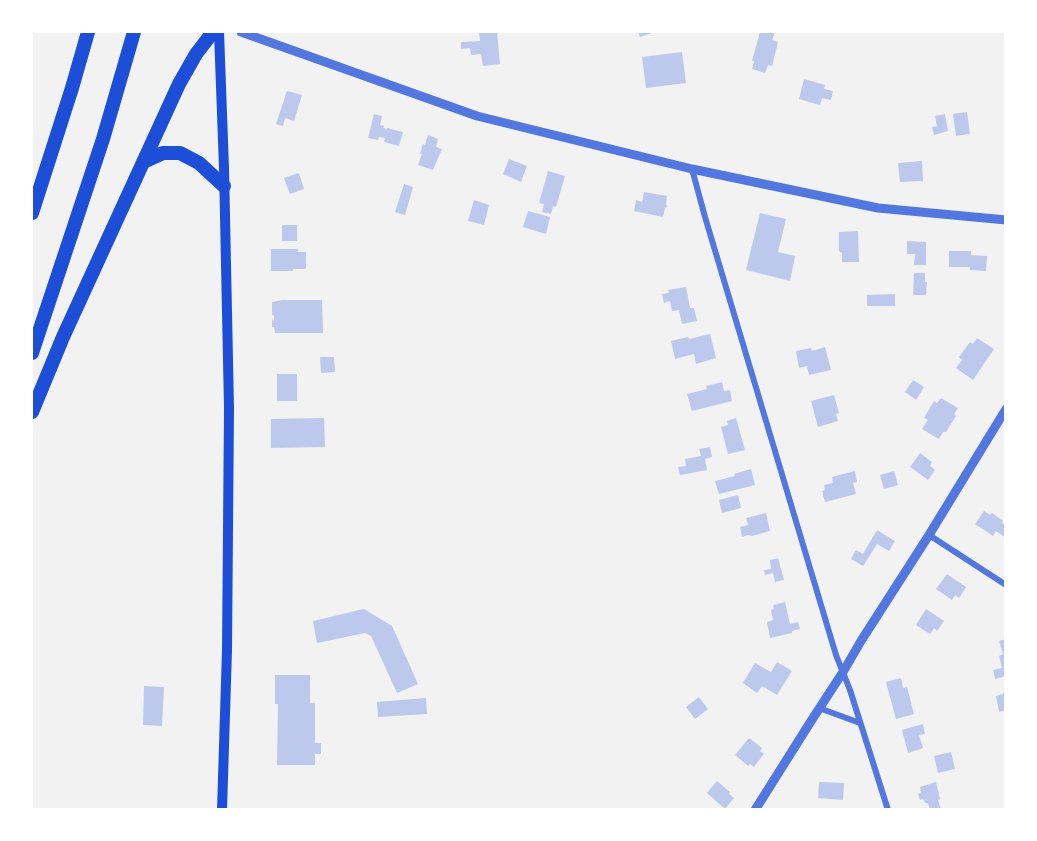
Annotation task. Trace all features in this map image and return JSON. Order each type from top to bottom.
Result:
[{"type":"highway","points":[[33,206],[88,32]]},
{"type":"highway","points":[[32,353],[103,139],[134,32]]},
{"type":"highway","points":[[32,412],[63,337],[186,71],[213,32]]},
{"type":"highway","points":[[143,162],[163,153],[180,153],[199,163],[224,186]]},
{"type":"main road","points":[[219,32],[229,398],[226,694],[222,810]]},
{"type":"street","points":[[241,32],[477,116],[692,169],[878,208],[1005,220]]},
{"type":"street","points":[[692,169],[825,615],[888,810]]},
{"type":"street","points":[[755,810],[929,535],[1005,409]]},
{"type":"street","points":[[929,535],[1005,585]]},
{"type":"street","points":[[819,708],[860,723]]},
{"type":"building","points":[[479,32],[497,32],[500,64],[483,66],[481,54],[471,55],[470,48],[461,49],[461,42],[480,41]]},
{"type":"building","points":[[638,32],[655,32],[640,37]]},
{"type":"building","points":[[760,32],[775,32],[772,40],[778,42],[772,66],[768,65],[765,73],[752,69]]},
{"type":"building","points":[[682,52],[686,83],[646,88],[642,57]]},
{"type":"building","points":[[804,79],[825,85],[824,89],[833,91],[831,100],[822,98],[820,105],[799,99]]},
{"type":"building","points":[[287,91],[302,95],[294,121],[285,118],[283,126],[276,124]]},
{"type":"building","points":[[967,112],[970,134],[956,136],[953,114]]},
{"type":"building","points":[[374,114],[382,116],[380,125],[384,126],[383,128],[403,132],[399,146],[384,142],[385,138],[379,137],[378,140],[368,138]]},
{"type":"building","points":[[945,114],[948,131],[934,135],[932,127],[937,126],[935,116]]},
{"type":"building","points":[[428,135],[438,139],[436,147],[442,149],[433,170],[418,165],[423,144],[425,145]]},
{"type":"building","points":[[509,159],[527,166],[521,182],[503,174]]},
{"type":"building","points":[[922,161],[923,181],[900,182],[898,163]]},
{"type":"building","points":[[548,171],[565,176],[556,207],[553,206],[551,214],[542,212],[544,204],[539,203]]},
{"type":"building","points":[[299,173],[304,189],[290,194],[284,178]]},
{"type":"building","points":[[404,184],[413,187],[405,215],[395,212]]},
{"type":"building","points":[[644,192],[667,196],[667,207],[663,217],[634,211],[636,200],[642,202]]},
{"type":"building","points":[[474,200],[489,205],[484,225],[468,221]]},
{"type":"building","points":[[528,211],[550,217],[546,234],[523,227]]},
{"type":"building","points":[[760,213],[786,219],[778,252],[795,256],[790,281],[746,270]]},
{"type":"building","points":[[282,225],[297,225],[297,241],[282,241]]},
{"type":"building","points":[[858,231],[859,262],[842,262],[842,253],[839,251],[839,232]]},
{"type":"building","points":[[907,241],[926,242],[926,265],[914,265],[915,254],[907,254]]},
{"type":"building","points":[[271,249],[298,249],[298,252],[306,252],[306,269],[271,271]]},
{"type":"building","points":[[949,251],[971,251],[971,255],[987,256],[986,271],[970,270],[970,267],[949,267]]},
{"type":"building","points":[[914,273],[925,273],[926,295],[913,295]]},
{"type":"building","points":[[686,287],[690,308],[694,308],[697,321],[682,324],[679,310],[672,311],[670,301],[664,303],[662,294],[669,293],[668,290]]},
{"type":"building","points":[[895,294],[895,306],[867,306],[867,295]]},
{"type":"building","points":[[322,300],[323,333],[275,333],[272,327],[274,315],[272,315],[272,302]]},
{"type":"building","points":[[710,334],[716,358],[696,364],[694,354],[675,359],[671,341]]},
{"type":"building","points":[[977,338],[994,349],[973,380],[956,368],[962,360],[959,357],[970,342],[973,344]]},
{"type":"building","points":[[825,347],[831,370],[809,375],[807,366],[799,368],[796,351],[811,348],[812,351]]},
{"type":"building","points":[[320,357],[334,357],[335,372],[321,373]]},
{"type":"building","points":[[277,374],[297,374],[297,401],[277,401]]},
{"type":"building","points":[[913,380],[924,387],[916,400],[905,392]]},
{"type":"building","points":[[722,382],[724,391],[730,390],[732,401],[692,411],[687,394]]},
{"type":"building","points":[[834,395],[839,413],[836,414],[838,421],[818,427],[811,401]]},
{"type":"building","points":[[941,398],[958,408],[954,414],[956,416],[939,439],[922,429],[928,420],[924,418],[934,401],[937,403]]},
{"type":"building","points":[[324,418],[325,447],[271,448],[271,419]]},
{"type":"building","points":[[736,418],[745,450],[728,454],[721,427],[728,425],[727,421]]},
{"type":"building","points":[[710,447],[712,457],[705,459],[707,470],[680,475],[678,467],[686,466],[685,459],[701,456],[699,449]]},
{"type":"building","points":[[920,453],[932,462],[930,466],[935,470],[928,480],[910,467]]},
{"type":"building","points":[[751,469],[755,485],[719,494],[715,481]]},
{"type":"building","points":[[855,471],[857,482],[853,483],[856,494],[825,502],[822,491],[825,490],[824,485],[833,483],[832,477]]},
{"type":"building","points":[[894,471],[898,485],[884,489],[880,475]]},
{"type":"building","points":[[738,495],[741,508],[722,513],[719,500]]},
{"type":"building","points":[[984,511],[990,515],[992,513],[1003,521],[1002,523],[1006,526],[1006,538],[996,531],[993,536],[975,524]]},
{"type":"building","points":[[766,513],[770,531],[742,537],[740,527],[748,525],[746,518]]},
{"type":"building","points":[[877,530],[895,541],[889,551],[877,544],[863,566],[851,559],[856,550],[863,554]]},
{"type":"building","points":[[778,558],[784,580],[775,582],[773,573],[765,575],[764,570],[771,569],[770,560]]},
{"type":"building","points":[[947,574],[966,587],[959,598],[955,595],[952,600],[936,589]]},
{"type":"building","points":[[785,602],[790,624],[798,622],[800,629],[770,638],[767,622],[773,620],[771,610],[774,609],[773,605]]},
{"type":"building","points":[[364,609],[392,626],[418,684],[397,693],[371,636],[365,633],[317,643],[313,621]]},
{"type":"building","points":[[926,609],[944,621],[937,631],[934,628],[930,634],[916,625]]},
{"type":"building","points":[[1006,639],[1006,676],[995,679],[993,670],[1002,668],[999,656],[1003,654],[999,641]]},
{"type":"building","points":[[777,662],[792,671],[777,695],[762,686],[757,693],[743,683],[755,663],[771,672]]},
{"type":"building","points":[[275,675],[310,675],[310,703],[315,703],[315,743],[321,743],[321,754],[315,754],[315,765],[277,765],[278,704],[275,704]]},
{"type":"building","points":[[901,678],[903,688],[907,687],[914,714],[896,719],[886,682]]},
{"type":"building","points":[[144,686],[164,687],[162,726],[143,725]]},
{"type":"building","points":[[1006,692],[1006,710],[999,712],[996,696]]},
{"type":"building","points":[[699,697],[708,709],[695,719],[686,707]]},
{"type":"building","points":[[426,698],[427,714],[378,717],[377,702]]},
{"type":"building","points":[[923,724],[925,734],[919,735],[923,748],[908,753],[902,730]]},
{"type":"building","points":[[749,738],[762,748],[760,751],[764,754],[754,767],[750,764],[748,766],[735,755]]},
{"type":"building","points":[[951,752],[955,769],[938,773],[934,756]]},
{"type":"building","points":[[717,781],[734,798],[725,809],[707,793]]},
{"type":"building","points":[[819,782],[844,783],[843,800],[818,798]]},
{"type":"building","points":[[936,782],[941,810],[930,810],[928,803],[925,803],[923,799],[920,800],[918,794],[921,793],[920,787]]}]
